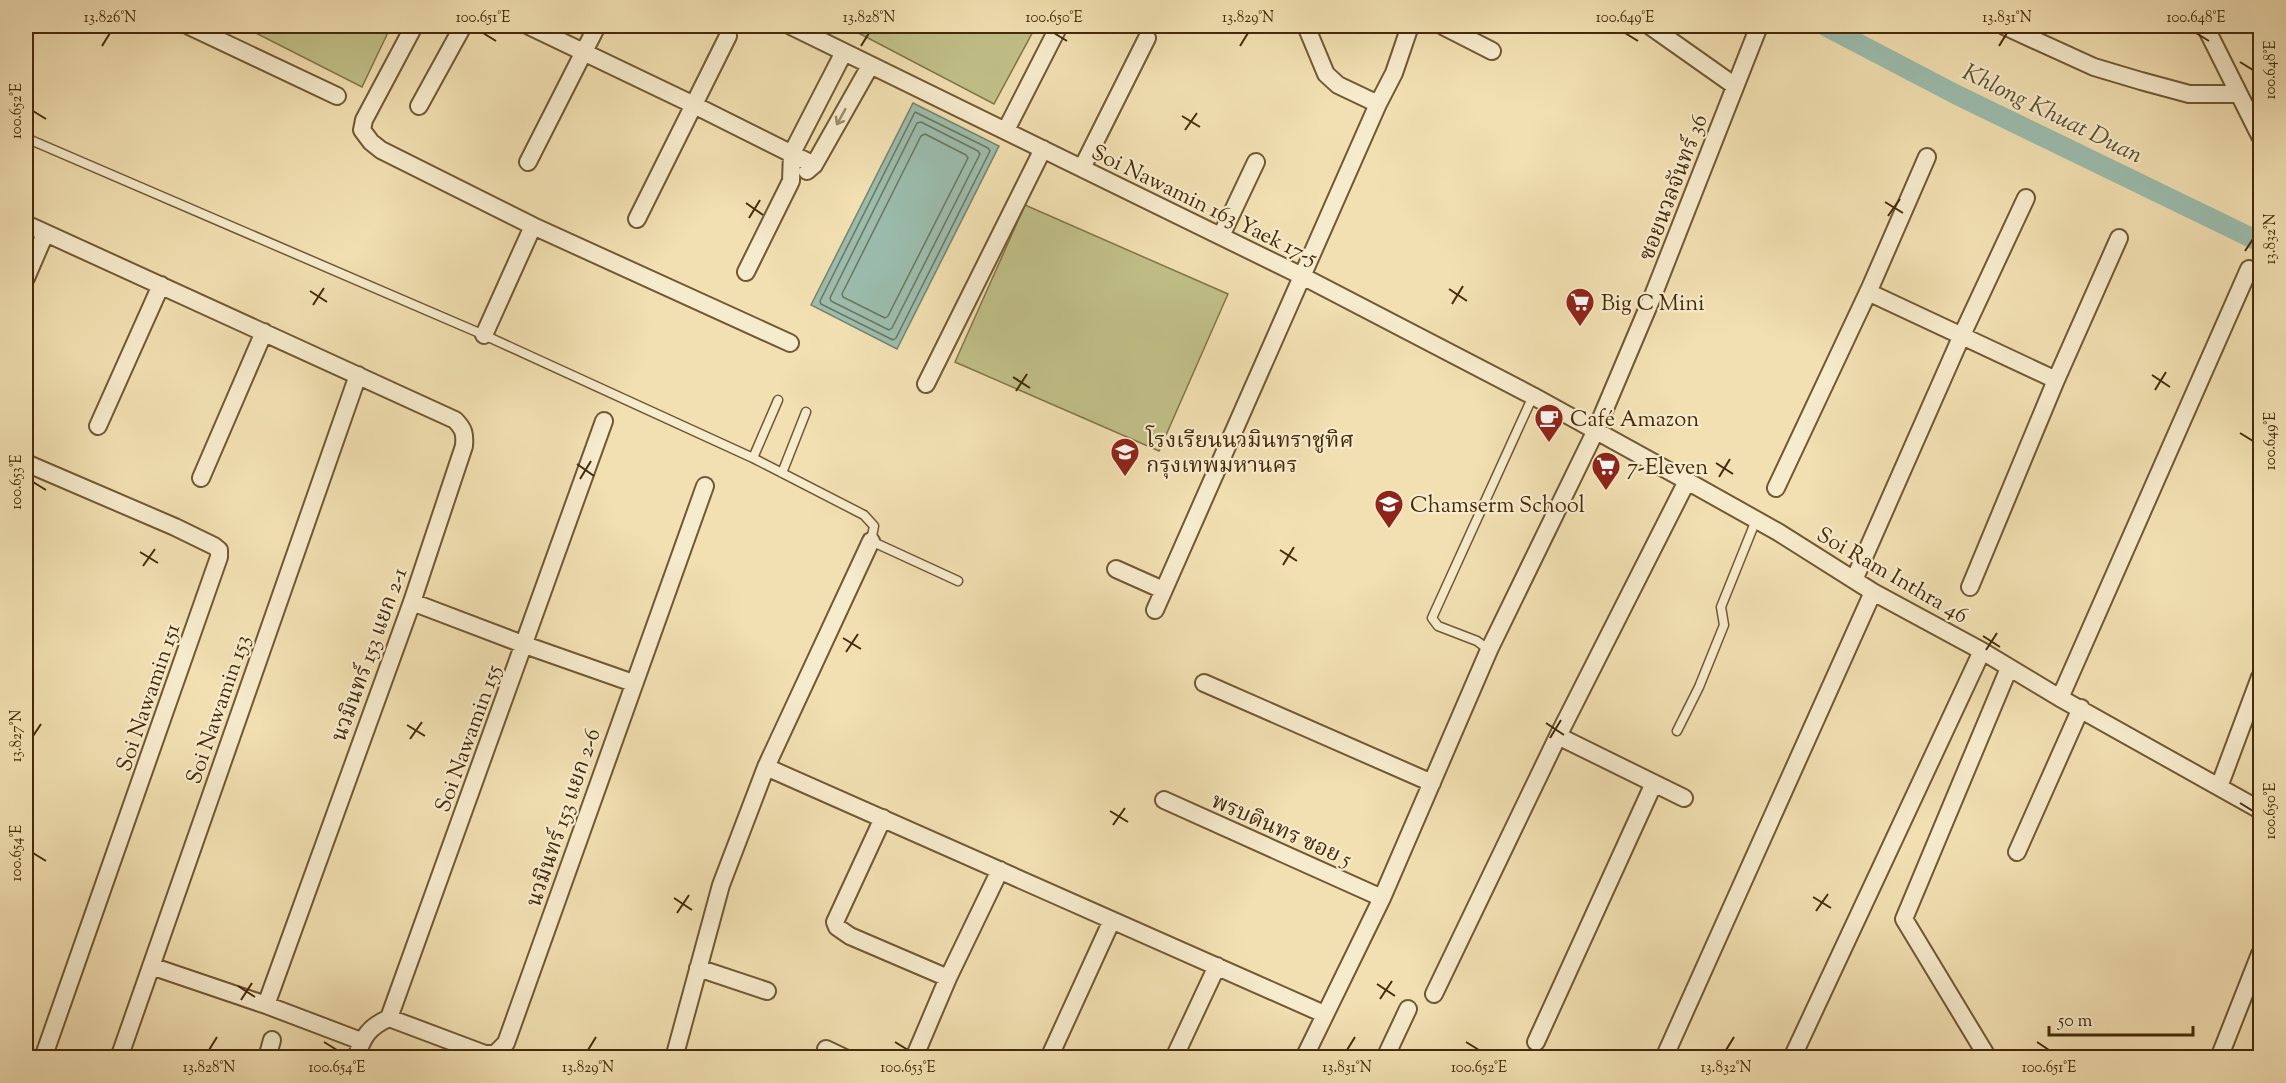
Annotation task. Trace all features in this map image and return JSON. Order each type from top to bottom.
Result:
[{"type":"street","points":[[189,26],[337,96]]},
{"type":"street","points":[[414,26],[364,120],[362,130],[371,142],[381,150],[533,226],[790,343]]},
{"type":"street","points":[[419,106],[463,26]]},
{"type":"street","points":[[529,26],[814,165]]},
{"type":"street","points":[[528,162],[597,26]]},
{"type":"street","name":"Soi Nawamin 163 Yaek 17-5","points":[[791,26],[1302,276],[1596,430]]},
{"type":"street","points":[[1006,130],[1059,26]]},
{"type":"street","points":[[1306,26],[1326,74],[1338,85],[1378,104]]},
{"type":"street","points":[[1155,610],[1378,104],[1394,73],[1410,26]]},
{"type":"street","points":[[1443,26],[1492,51]]},
{"type":"street","points":[[1650,26],[1735,86]]},
{"type":"street","name":"ซอยนวลจันทร์ 36","points":[[1304,1058],[1382,898],[1489,650],[1596,430],[1654,292],[1760,26]]},
{"type":"street","points":[[2004,26],[2094,67],[2141,81],[2189,94],[2239,94]]},
{"type":"street","points":[[2205,26],[2260,136]]},
{"type":"street","points":[[637,219],[728,36]]},
{"type":"street","points":[[1082,168],[1148,38]]},
{"type":"street","points":[[746,272],[791,181],[792,153],[844,52]]},
{"type":"street","points":[[791,181],[814,165],[870,66]]},
{"type":"street","points":[[926,384],[1043,149]]},
{"type":"street","points":[[1776,488],[1868,292],[1927,157]]},
{"type":"street","points":[[1221,236],[1256,162]]},
{"type":"street","points":[[1854,580],[1962,335],[2026,198]]},
{"type":"street","points":[[26,224],[358,375]]},
{"type":"street","points":[[484,335],[533,226]]},
{"type":"street","points":[[26,278],[45,234]]},
{"type":"street","points":[[1970,587],[2056,380],[2120,238]]},
{"type":"street","points":[[2060,698],[2249,269]]},
{"type":"street","points":[[98,426],[161,285]]},
{"type":"street","points":[[1868,292],[2056,380]]},
{"type":"street","points":[[201,478],[264,332]]},
{"type":"street","name":"นวมินทร์ 153 แยก 2-1","points":[[266,1005],[412,602],[464,446],[463,427],[455,420],[358,375]]},
{"type":"street","name":"Soi Nawamin 153","points":[[119,1058],[358,375]]},
{"type":"street","name":"Soi Nawamin 155","points":[[389,1018],[604,421]]},
{"type":"street","name":"Soi Ram Inthra 46","points":[[1596,430],[1756,520],[1873,592],[1982,651],[2060,698],[2260,810]]},
{"type":"street","name":"Soi Nawamin 151","points":[[26,463],[175,526],[219,550],[219,557],[182,666],[44,1058]]},
{"type":"street","points":[[1434,994],[1558,736],[1687,481]]},
{"type":"street","name":"นวมินทร์ 153 แยก 2-6","points":[[389,1018],[485,1054],[495,1054],[506,1042],[705,486]]},
{"type":"street","points":[[674,1058],[721,885],[766,767],[871,541]]},
{"type":"street","points":[[1116,568],[1163,590]]},
{"type":"street","points":[[1664,1058],[1873,592]]},
{"type":"street","points":[[412,602],[633,683]]},
{"type":"street","points":[[1792,1058],[1982,651]]},
{"type":"street","points":[[1988,1058],[1904,919],[2009,668]]},
{"type":"street","points":[[2219,787],[2260,677]]},
{"type":"street","points":[[1204,683],[1432,783]]},
{"type":"street","points":[[2018,852],[2081,708]]},
{"type":"street","points":[[1558,736],[1684,798]]},
{"type":"street","points":[[766,767],[1324,1014]]},
{"type":"street","points":[[1536,1042],[1654,783]]},
{"type":"street","name":"พรบดินทร ซอย 5","points":[[1164,800],[1382,898]]},
{"type":"street","points":[[883,818],[835,922],[837,927],[850,936],[948,978]]},
{"type":"street","points":[[914,1058],[948,978],[1000,870]]},
{"type":"street","points":[[1049,1058],[1112,920]]},
{"type":"street","points":[[2218,1058],[2260,954]]},
{"type":"street","points":[[151,966],[266,1005],[359,1049],[374,1025],[389,1018]]},
{"type":"street","points":[[1174,1058],[1217,966]]},
{"type":"street","points":[[698,968],[767,991]]},
{"type":"street","points":[[1385,1058],[1408,1009]]},
{"type":"street","points":[[267,1058],[273,1041]]},
{"type":"street","points":[[826,1049],[845,1058]]},
{"type":"lane","points":[[26,138],[484,335],[753,458],[864,515],[874,526],[871,541],[958,581]]},
{"type":"lane","points":[[1489,650],[1477,641],[1438,626],[1432,618],[1533,396]]},
{"type":"lane","points":[[753,458],[777,400]]},
{"type":"lane","points":[[782,473],[806,412]]},
{"type":"lane","points":[[1677,732],[1699,687],[1724,625],[1721,608],[1756,520]]},
{"type":"shaded area","points":[[245,26],[391,26],[362,87]]},
{"type":"shaded area","points":[[845,26],[1036,26],[994,104]]},
{"type":"shaded area","points":[[1025,205],[1228,294],[1159,451],[955,362]]},
{"type":"water","points":[[913,103],[999,146],[897,349],[811,305]]},
{"type":"waterway","name":"Khlong Khuat Duan","points":[[1825,26],[1957,95],[2260,242]]},
{"type":"place","name":"Big C Mini","points":[[1580,328]]},
{"type":"place","name":"Café Amazon","points":[[1549,444]]},
{"type":"place","name":"โรงเรียนนวมินทราชูทิศ กรุงเทพมหานคร","points":[[1125,478]]},
{"type":"place","name":"7-Eleven","points":[[1606,492]]},
{"type":"place","name":"Chamserm School","points":[[1389,530]]}]
